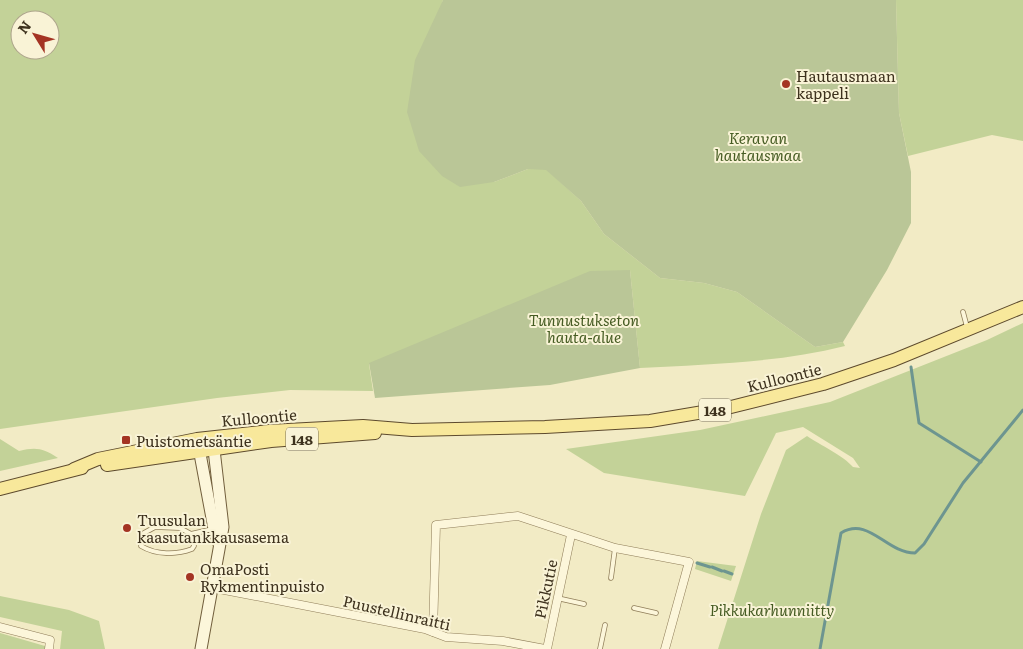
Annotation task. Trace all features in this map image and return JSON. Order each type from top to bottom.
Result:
[{"type":"main road","name":"Kulloontie","points":[[74,469],[98,459],[197,439],[214,444],[364,435],[390,430],[528,428],[650,421],[727,408],[823,384],[968,331],[1023,307]]},
{"type":"main road","name":"Kulloontie","points":[[0,489],[74,469],[199,452],[214,444]]},
{"type":"street","points":[[197,439],[219,528]]},
{"type":"street","points":[[201,649],[221,548],[214,444]]},
{"type":"street","points":[[434,632],[436,525],[518,516],[615,548],[690,562],[665,649]]},
{"type":"street","name":"Pikkutie","points":[[546,649],[571,535]]},
{"type":"street","name":"Puustellinraitti","points":[[214,588],[434,632],[460,642],[546,649]]},
{"type":"street","points":[[0,628],[50,640],[49,649]]},
{"type":"lane","points":[[964,312],[968,331]]},
{"type":"lane","points":[[191,534],[194,546],[184,552],[171,554],[142,546],[144,533],[155,528],[180,528],[191,534],[219,528]]},
{"type":"lane","points":[[611,578],[615,548]]},
{"type":"lane","points":[[557,598],[584,604]]},
{"type":"lane","points":[[634,608],[656,613]]},
{"type":"lane","points":[[600,649],[604,626]]},
{"type":"green space","points":[[0,0],[443,0],[440,11],[494,182],[528,169],[546,169],[581,201],[604,234],[660,278],[704,283],[737,292],[815,347],[843,342],[845,346],[820,352],[769,359],[640,368],[630,270],[369,364],[373,391],[290,390],[217,398],[0,429]]},
{"type":"green space","name":"Keravan hautausmaa","points":[[443,0],[896,0],[899,113],[911,172],[911,223],[887,270],[843,342],[815,347],[737,292],[704,283],[660,278],[604,234],[581,201],[546,170],[528,169],[494,182],[460,187],[442,176],[419,151],[407,112],[415,60]]},
{"type":"green space","points":[[896,0],[1023,0],[1023,141],[992,135],[908,156],[899,113]]},
{"type":"green space","name":"Tunnustukseton hauta-alue","points":[[630,270],[640,368],[550,385],[375,398],[369,363],[590,271]]},
{"type":"green space","name":"Pikkukarhunniitty","points":[[1023,323],[1023,649],[718,649],[761,514],[786,450],[807,436],[838,455],[853,467],[860,468],[853,458],[803,427],[776,433],[745,496],[604,473],[566,449],[700,430],[830,402],[987,340]]},
{"type":"green space","points":[[0,439],[19,451],[39,449],[58,458],[0,471]]},
{"type":"green space","points":[[697,561],[736,566],[731,581],[695,569]]},
{"type":"green space","points":[[0,596],[69,610],[99,621],[105,649],[60,649],[62,631],[0,617]]},
{"type":"green space","points":[[0,633],[45,646],[45,649],[0,649]]},
{"type":"waterway","points":[[911,367],[919,423],[981,462]]},
{"type":"waterway","points":[[820,649],[841,533],[851,529],[860,529],[895,547],[915,553],[924,544],[963,483],[1023,410]]},
{"type":"waterway","points":[[697,563],[710,567]]},
{"type":"waterway","points":[[712,567],[722,571]]},
{"type":"waterway","points":[[724,571],[732,574]]},
{"type":"place","name":"Hautausmaan kappeli","points":[[786,84]]},
{"type":"place","name":"Puistometsäntie","points":[[126,440]]},
{"type":"place","name":"Tuusulan kaasutankkausasema","points":[[127,528]]},
{"type":"place","name":"OmaPosti Rykmentinpuisto","points":[[190,577]]}]
